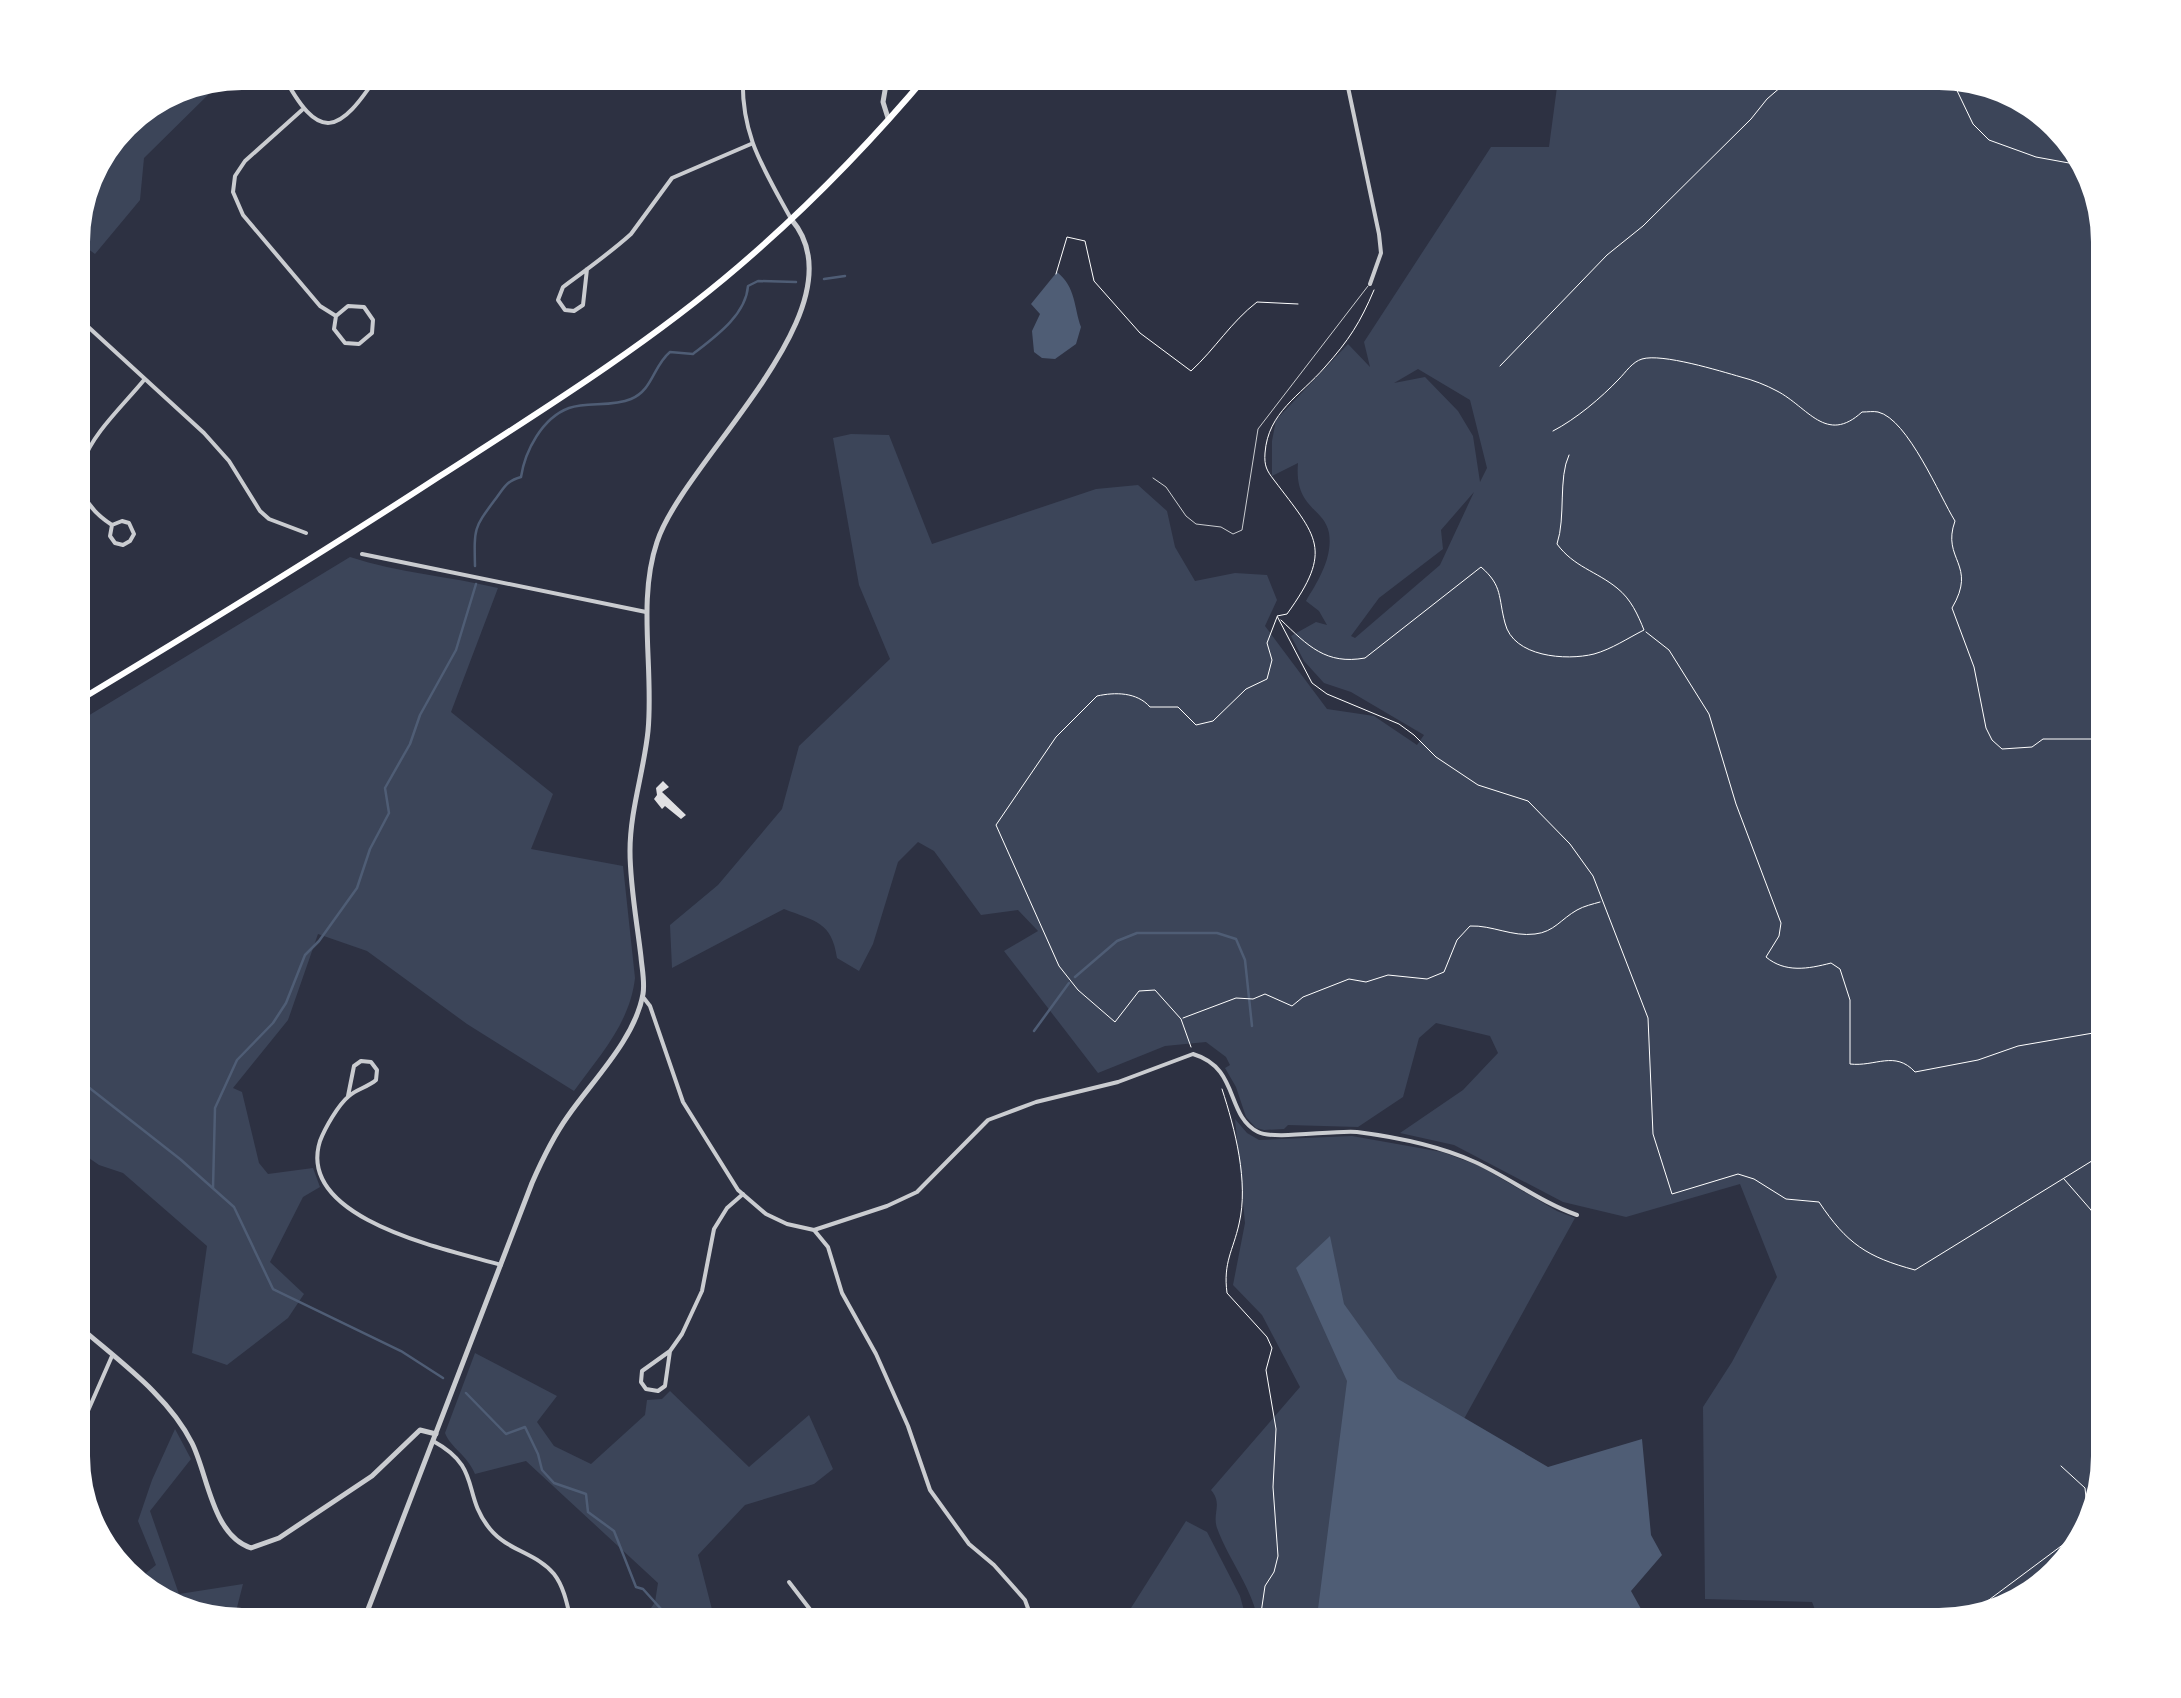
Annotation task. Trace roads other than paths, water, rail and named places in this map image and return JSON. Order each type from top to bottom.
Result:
[{"type":"main road","points":[[90,694],[299,568],[490,445],[703,294],[792,219],[915,90]]},
{"type":"street","points":[[291,90],[302,110],[318,120],[341,119],[352,112],[367,90]]},
{"type":"street","points":[[369,1608],[548,1146],[626,1034],[643,997],[630,852],[648,732],[649,612],[655,547],[671,507],[774,365],[803,306],[810,259],[800,229],[751,144],[742,90]]},
{"type":"street","points":[[884,90],[882,102],[889,120]]},
{"type":"street","points":[[1349,90],[1379,234],[1380,253],[1373,285]]},
{"type":"street","points":[[302,110],[245,162],[235,176],[233,192],[238,208],[249,222],[311,296],[336,316]]},
{"type":"street","points":[[586,269],[583,305],[574,311],[565,310],[558,300],[560,292],[586,269],[631,234],[672,178],[751,144]]},
{"type":"street","points":[[348,306],[364,307],[372,316],[372,333],[363,342],[346,343],[336,334],[336,316],[348,306]]},
{"type":"street","points":[[90,329],[220,450],[260,511],[306,532]]},
{"type":"street","points":[[90,446],[144,380]]},
{"type":"street","points":[[90,503],[112,525]]},
{"type":"street","points":[[118,521],[130,523],[133,538],[127,544],[115,543],[110,536],[112,525],[118,521]]},
{"type":"street","points":[[362,554],[649,612]]},
{"type":"street","points":[[643,997],[650,1006],[683,1102],[714,1154],[743,1194],[766,1214],[787,1224],[814,1230],[887,1206],[917,1192],[988,1120],[1036,1102],[1130,1078],[1193,1054],[1218,1065],[1244,1119],[1257,1132],[1275,1136],[1357,1132],[1426,1146],[1472,1160],[1577,1215]]},
{"type":"street","points":[[348,1096],[374,1082],[378,1072],[373,1064],[364,1060],[354,1066],[348,1096],[324,1132],[319,1148],[320,1175],[332,1194],[390,1231],[500,1265]]},
{"type":"street","points":[[670,1351],[642,1371],[640,1379],[646,1389],[658,1391],[667,1384],[670,1351],[702,1291],[714,1229],[727,1208],[743,1194]]},
{"type":"street","points":[[814,1230],[831,1253],[842,1293],[876,1354],[908,1426],[930,1490],[969,1544],[994,1565],[1028,1608]]},
{"type":"street","points":[[90,1336],[164,1403],[180,1423],[198,1456],[226,1527],[238,1542],[250,1548],[279,1538],[372,1476],[420,1430],[436,1434]]},
{"type":"street","points":[[90,1407],[112,1356]]},
{"type":"street","points":[[433,1441],[450,1450],[464,1466],[478,1511],[490,1530],[556,1576],[566,1608]]},
{"type":"street","points":[[789,1582],[808,1608]]},
{"type":"lane","points":[[1152,478],[1166,487],[1196,524],[1221,527],[1233,534],[1242,530],[1258,428],[1373,285]]},
{"type":"waterway","points":[[824,279],[845,276]]},
{"type":"waterway","points":[[475,566],[475,535],[480,522],[504,487],[521,477],[531,446],[551,419],[569,408],[631,399],[649,384],[670,352],[693,354],[728,324],[742,306],[748,286],[758,281],[796,282]]},
{"type":"waterway","points":[[213,1188],[215,1108],[237,1060],[273,1023],[286,1003],[305,955],[357,888],[370,849],[389,813],[385,788],[456,650],[476,584]]},
{"type":"waterway","points":[[1075,977],[1117,941],[1137,933],[1217,933],[1236,939],[1245,960],[1252,1026]]},
{"type":"waterway","points":[[1034,1031],[1069,983]]},
{"type":"waterway","points":[[90,1088],[234,1207],[273,1289],[401,1351],[443,1378]]},
{"type":"waterway","points":[[466,1393],[506,1434],[525,1427],[542,1470],[554,1483],[586,1494],[588,1512],[614,1531],[636,1587],[643,1589],[660,1608]]}]
